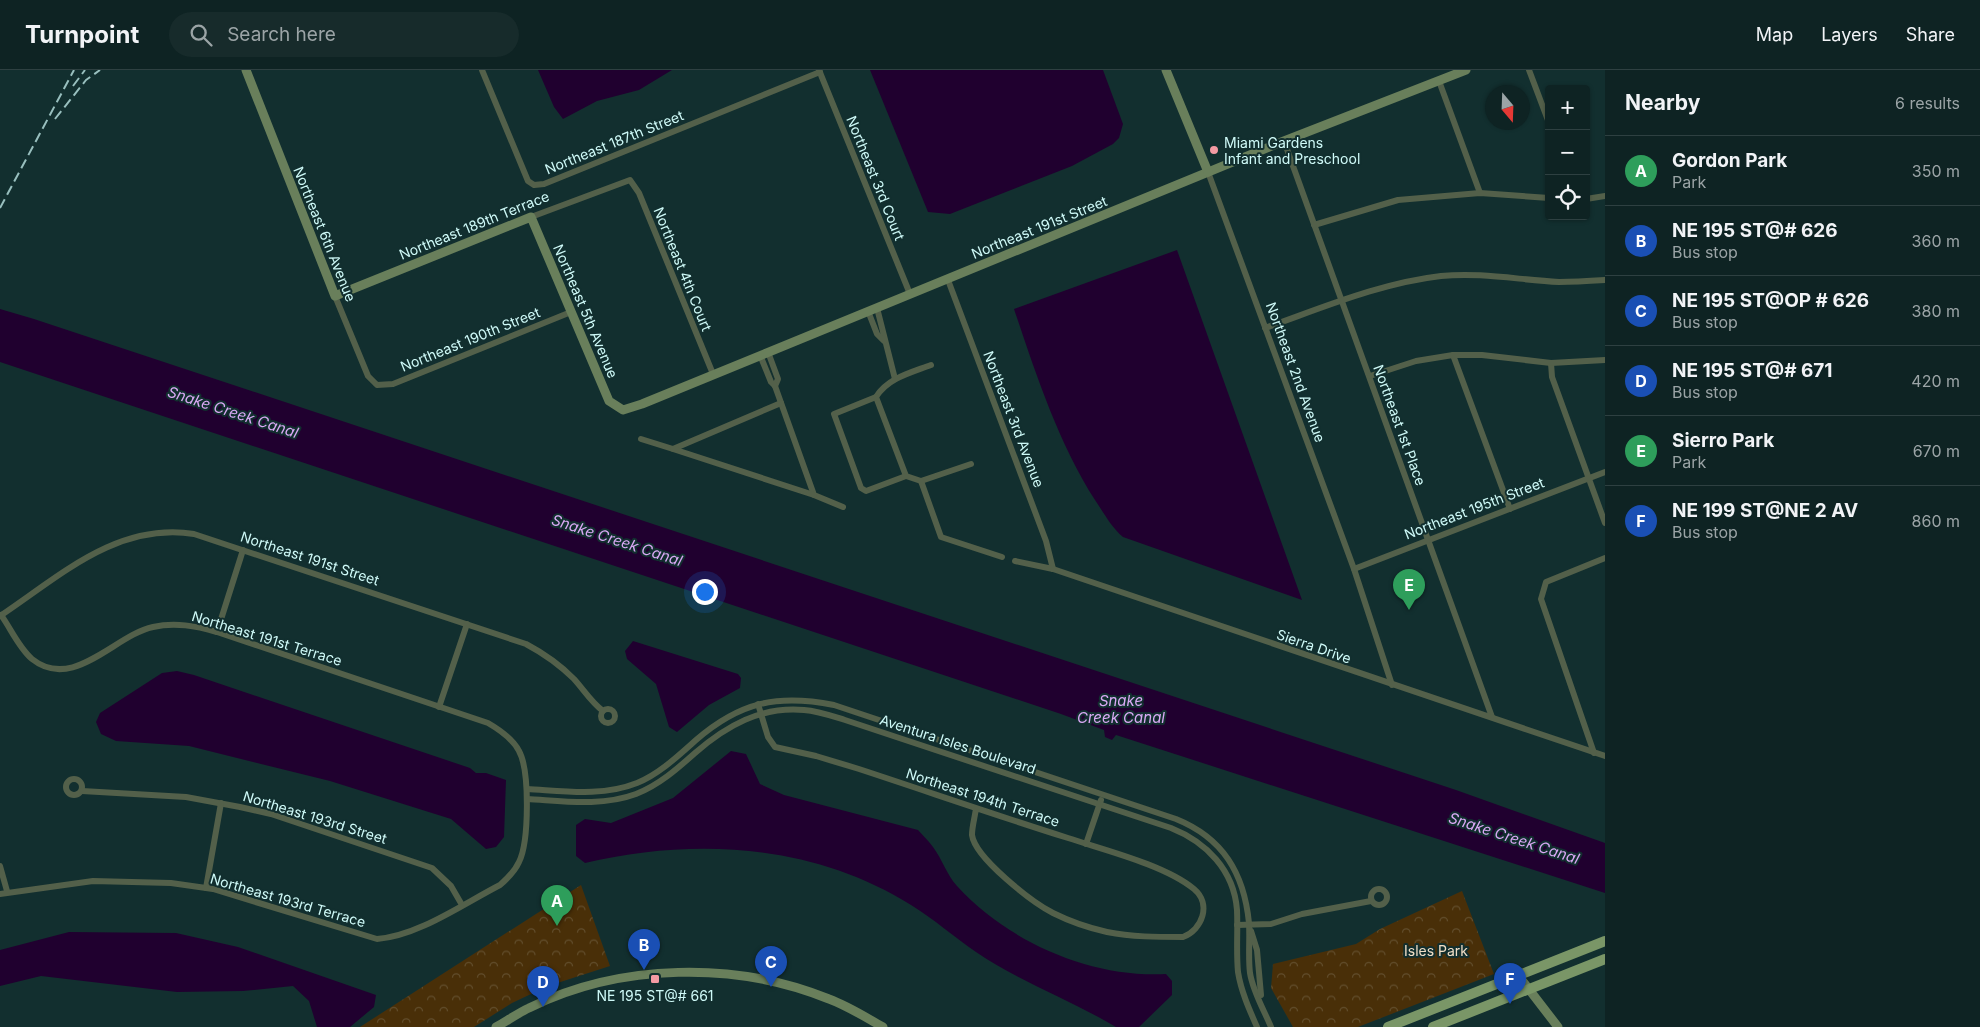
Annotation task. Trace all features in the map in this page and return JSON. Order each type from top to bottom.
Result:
[{"type":"main road","points":[[1388,1027],[1605,941]]},
{"type":"main road","points":[[1433,1027],[1605,959]]},
{"type":"street","name":"Northeast 6th Avenue","points":[[246,70],[368,376],[377,385]]},
{"type":"street","name":"Northeast 187th Street","points":[[482,70],[528,181],[534,185],[544,184],[820,71]]},
{"type":"street","name":"Northeast 2nd Avenue","points":[[1166,70],[1208,172],[1354,569],[1392,685]]},
{"type":"street","name":"Northeast 191st Street","points":[[623,410],[948,280],[1284,141],[1466,70]]},
{"type":"street","points":[[1529,70],[1545,112]]},
{"type":"street","name":"Northeast 3rd Court","points":[[820,71],[910,294]]},
{"type":"street","points":[[1439,80],[1480,193]]},
{"type":"street","name":"Northeast 1st Place","points":[[1284,141],[1492,717]]},
{"type":"street","name":"Northeast 4th Court","points":[[624,181],[630,180],[639,193],[712,374]]},
{"type":"street","name":"Northeast 189th Terrace","points":[[335,296],[624,181]]},
{"type":"street","points":[[1314,225],[1398,200],[1480,193],[1545,198]]},
{"type":"street","points":[[1590,198],[1605,196]]},
{"type":"street","name":"Northeast 5th Avenue","points":[[531,217],[609,401],[623,410]]},
{"type":"street","points":[[1265,328],[1342,300],[1404,282],[1442,276],[1486,275],[1560,282],[1605,280]]},
{"type":"street","name":"Northeast 3rd Avenue","points":[[948,280],[1046,541],[1053,569]]},
{"type":"street","points":[[877,308],[885,332],[884,341],[895,379]]},
{"type":"street","points":[[868,311],[877,334],[884,341]]},
{"type":"street","name":"Northeast 190th Street","points":[[377,385],[393,384],[570,312]]},
{"type":"street","points":[[764,353],[778,380],[775,386],[814,495]]},
{"type":"street","points":[[1453,354],[1510,509]]},
{"type":"street","points":[[1370,376],[1416,361],[1453,354],[1551,363],[1605,360]]},
{"type":"street","points":[[1551,363],[1552,377],[1605,523]]},
{"type":"street","points":[[931,365],[895,379],[883,386],[876,398],[834,414],[861,488],[866,491],[906,476],[921,481],[972,464]]},
{"type":"street","points":[[876,398],[906,476]]},
{"type":"street","points":[[673,449],[782,403]]},
{"type":"street","points":[[642,439],[814,495],[842,507]]},
{"type":"street","name":"Northeast 195th Street","points":[[1354,569],[1605,472]]},
{"type":"street","points":[[921,481],[941,537],[1002,557]]},
{"type":"street","name":"Northeast 191st Street","points":[[1,616],[94,554],[134,536],[178,531],[202,536],[526,644],[540,651],[574,680],[593,704],[603,711]]},
{"type":"street","points":[[217,632],[243,550]]},
{"type":"street","points":[[1594,753],[1541,599],[1546,582],[1605,558]]},
{"type":"street","name":"Sierra Drive","points":[[1015,561],[1053,569],[1605,756]]},
{"type":"street","name":"Northeast 191st Terrace","points":[[1,616],[34,660],[45,666],[61,668],[76,668],[88,663],[120,641],[152,627],[180,624],[217,632],[488,723],[498,730],[519,751],[526,772],[527,789]]},
{"type":"street","points":[[439,707],[467,624]]},
{"type":"street","name":"Aventura Isles Boulevard","points":[[527,789],[592,792],[612,790],[637,783],[654,774],[724,719],[758,704],[776,700],[803,699],[834,705],[1189,824],[1210,839],[1223,851],[1239,879],[1244,893],[1249,924],[1250,973],[1271,1027]]},
{"type":"street","name":"Northeast 194th Terrace","points":[[758,704],[768,737],[775,747],[828,759],[1086,844],[1154,868],[1187,884],[1201,897],[1203,916],[1198,926],[1190,934],[1183,937],[1129,936],[1105,931],[1053,913],[1007,880],[977,846],[972,836],[976,808]]},
{"type":"street","name":"Aventura Isles Boulevard","points":[[527,799],[598,802],[636,794],[668,776],[727,728],[748,718],[776,711],[805,710],[845,720],[1179,831],[1204,845],[1223,869],[1232,886],[1236,901],[1239,976],[1256,1027]]},
{"type":"street","points":[[462,905],[500,885],[519,863],[522,855],[527,789]]},
{"type":"street","name":"Northeast 193rd Street","points":[[82,791],[186,797],[271,814],[432,868],[451,886],[462,905]]},
{"type":"street","points":[[1086,844],[1103,795]]},
{"type":"street","points":[[206,888],[221,803]]},
{"type":"street","points":[[0,866],[7,891]]},
{"type":"street","name":"Northeast 193rd Terrace","points":[[0,894],[7,891],[93,881],[172,884],[206,888],[377,939],[389,938],[410,932],[462,905]]},
{"type":"street","points":[[1236,925],[1271,924],[1302,914],[1371,901]]},
{"type":"street","points":[[496,1027],[538,1004],[566,992],[609,981],[650,974],[700,973],[764,980],[828,998],[883,1027]]},
{"type":"street","points":[[1518,975],[1558,1027]]},
{"type":"green space","points":[[581,885],[610,966],[548,986],[512,1003],[474,1027],[360,1027]]},
{"type":"green space","name":"Isles Park","points":[[1462,891],[1494,974],[1358,1027],[1293,1027],[1271,988],[1273,964],[1356,944],[1380,929]]},
{"type":"water","points":[[538,70],[672,70],[639,90],[597,101],[563,119],[554,107]]},
{"type":"water","points":[[870,70],[1103,70],[1123,124],[1119,138],[1113,144],[1072,166],[950,214],[928,212]]},
{"type":"water","points":[[1177,250],[1302,600],[1123,537],[1111,524],[1095,500],[1070,455],[1049,407],[1031,358],[1014,309]]},
{"type":"water","name":"Snake Creek Canal","points":[[0,309],[1456,790],[1605,843],[1605,893],[1116,735],[1112,740],[1105,737],[1104,730],[1061,714],[0,362]]},
{"type":"water","points":[[633,641],[738,674],[741,678],[740,688],[709,705],[677,732],[669,727],[656,684],[627,659],[625,651]]},
{"type":"water","points":[[177,671],[194,675],[470,768],[476,773],[486,773],[506,780],[504,837],[496,847],[486,849],[451,819],[330,781],[189,746],[116,741],[101,734],[96,722],[100,713],[162,673]]},
{"type":"water","points":[[731,751],[746,754],[760,784],[784,795],[918,830],[933,847],[957,886],[1001,924],[1026,940],[1080,963],[1138,974],[1166,974],[1172,981],[1172,995],[1139,1027],[1116,1027],[993,963],[919,910],[874,885],[835,869],[794,858],[753,851],[711,849],[669,850],[585,863],[576,856],[576,825],[585,819],[611,823],[673,798]]},
{"type":"water","points":[[69,932],[176,933],[238,947],[376,995],[374,1007],[350,1027],[317,1027],[309,1001],[293,986],[243,991],[177,992],[41,976],[0,986],[0,950]]},
{"type":"railway","points":[[0,208],[74,70]]},
{"type":"railway","points":[[73,86],[85,70]]},
{"type":"railway","points":[[55,119],[86,80],[100,70]]},
{"type":"place","name":"Miami Gardens Infant and Preschool","points":[[1214,150]]},
{"type":"place","name":"Sierro Park","points":[[1409,610]]},
{"type":"place","name":"Gordon Park","points":[[557,926]]},
{"type":"place","name":"NE 195 ST@# 626","points":[[644,970]]},
{"type":"place","name":"NE 195 ST@# 661","points":[[655,979]]},
{"type":"place","name":"NE 195 ST@OP # 626","points":[[771,987]]},
{"type":"place","name":"NE 199 ST@NE 2 AV","points":[[1510,1004]]},
{"type":"place","name":"NE 195 ST@# 671","points":[[543,1007]]}]
